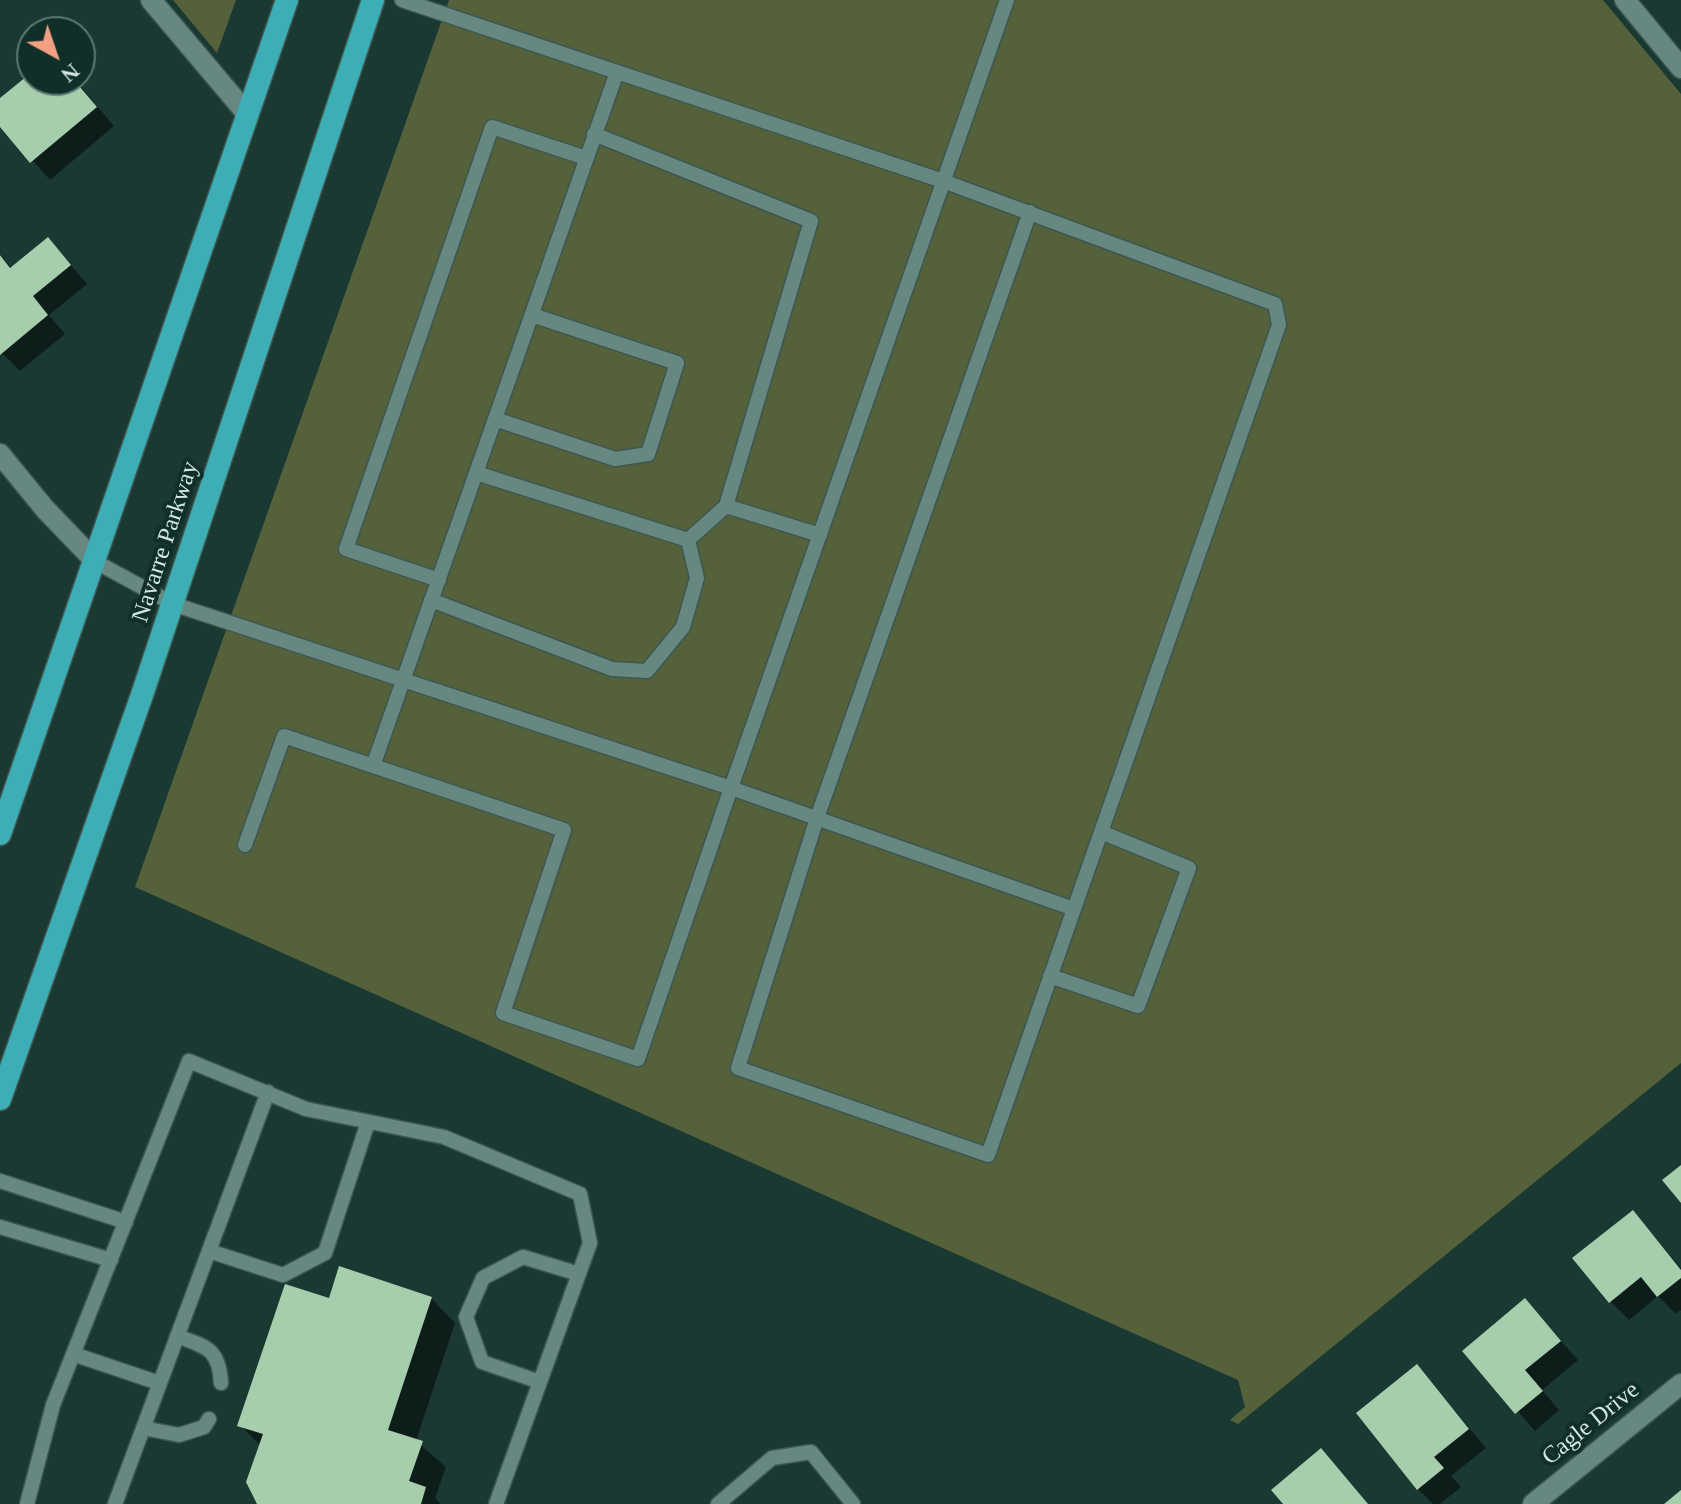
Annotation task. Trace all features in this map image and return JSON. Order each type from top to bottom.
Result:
[{"type":"highway","points":[[0,834],[287,0]]},
{"type":"highway","name":"Navarre Parkway","points":[[0,1099],[173,604],[373,0]]},
{"type":"street","points":[[151,0],[248,115]]},
{"type":"street","points":[[1625,0],[1681,68]]},
{"type":"street","points":[[0,454],[45,509],[96,562]]},
{"type":"street","name":"Cagle Drive","points":[[1533,1504],[1681,1384]]},
{"type":"lane","points":[[402,0],[943,181],[1030,212],[1275,304],[1279,325],[988,1155],[738,1068],[817,818],[1030,212]]},
{"type":"lane","points":[[245,845],[284,736],[564,830],[503,1013],[638,1059],[1007,0]]},
{"type":"lane","points":[[373,766],[401,679],[439,580],[617,72]]},
{"type":"lane","points":[[439,580],[346,549],[492,127],[586,158]]},
{"type":"lane","points":[[594,134],[811,221],[726,506],[688,540]]},
{"type":"lane","points":[[495,419],[615,459],[648,454],[677,363],[532,315]]},
{"type":"lane","points":[[476,473],[688,540]]},
{"type":"lane","points":[[726,506],[820,535]]},
{"type":"lane","points":[[431,600],[612,669],[647,671],[683,627],[697,578],[688,540]]},
{"type":"lane","points":[[96,562],[173,604],[731,788],[1074,909]]},
{"type":"lane","points":[[1050,976],[1138,1006],[1189,868],[1101,832]]},
{"type":"lane","points":[[27,1504],[53,1405],[189,1061],[306,1109],[444,1137],[580,1194],[590,1243],[496,1504]]},
{"type":"lane","points":[[115,1504],[268,1092]]},
{"type":"lane","points":[[209,1251],[283,1275],[325,1253],[368,1122]]},
{"type":"lane","points":[[0,1181],[126,1222]]},
{"type":"lane","points":[[0,1227],[111,1260]]},
{"type":"lane","points":[[540,1382],[482,1362],[466,1317],[483,1278],[523,1257],[579,1274]]},
{"type":"lane","points":[[177,1336],[208,1347],[220,1363],[221,1383]]},
{"type":"lane","points":[[73,1354],[159,1383]]},
{"type":"lane","points":[[143,1428],[179,1435],[204,1427],[209,1419]]},
{"type":"lane","points":[[718,1504],[772,1458],[811,1452],[853,1504]]},
{"type":"green space","points":[[173,0],[236,0],[217,53]]},
{"type":"green space","points":[[449,0],[1603,0],[1681,94],[1681,1063],[1238,1424],[1230,1420],[1245,1407],[1238,1380],[135,887]]},
{"type":"building","points":[[16,85],[16,96],[88,96],[97,107],[30,163],[0,127],[0,98]]},
{"type":"building","points":[[48,237],[71,265],[33,296],[48,315],[0,355],[0,255],[10,268]]},
{"type":"building","points":[[1681,1165],[1681,1203],[1662,1180]]},
{"type":"building","points":[[1633,1210],[1681,1270],[1681,1278],[1657,1297],[1641,1277],[1609,1303],[1572,1258]]},
{"type":"building","points":[[339,1266],[432,1297],[388,1430],[423,1441],[409,1481],[426,1487],[421,1504],[257,1504],[246,1482],[263,1434],[237,1426],[285,1284],[329,1298]]},
{"type":"building","points":[[1525,1298],[1561,1341],[1525,1370],[1543,1391],[1515,1414],[1462,1351]]},
{"type":"building","points":[[1417,1364],[1469,1429],[1434,1457],[1444,1468],[1417,1490],[1356,1413]]},
{"type":"building","points":[[1321,1448],[1368,1504],[1283,1504],[1271,1490]]},
{"type":"building","points":[[1681,1490],[1681,1504],[1664,1504]]}]
